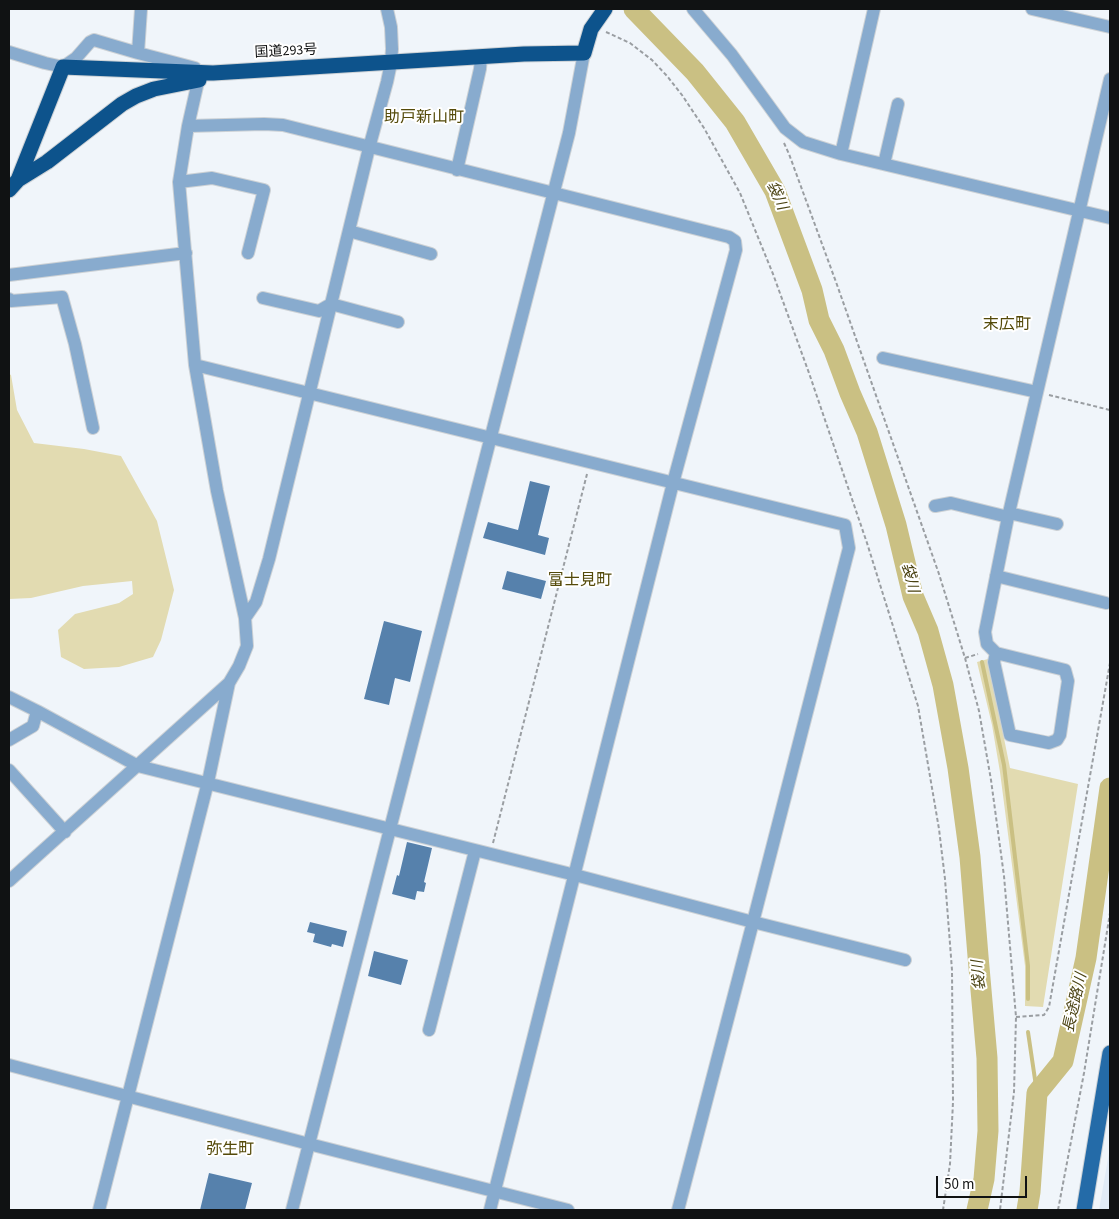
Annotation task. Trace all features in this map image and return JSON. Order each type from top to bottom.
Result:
[{"type":"highway","points":[[584,53],[589,34],[602,12]]},
{"type":"highway","name":"国道293号","points":[[14,185],[62,66],[204,75],[392,62],[584,53]]},
{"type":"highway","name":"国道293号","points":[[14,185],[122,104],[154,89],[204,75]]},
{"type":"main road","points":[[1084,1210],[1110,1053]]},
{"type":"street","points":[[138,53],[140,9]]},
{"type":"street","points":[[245,618],[256,602],[269,559],[369,148],[392,62],[391,27],[387,9]]},
{"type":"street","points":[[693,9],[732,55],[786,128],[793,135],[815,147],[1110,218]]},
{"type":"street","points":[[841,154],[874,9]]},
{"type":"street","points":[[1032,9],[1110,27]]},
{"type":"street","points":[[9,52],[44,63],[62,66],[76,58],[94,40],[195,68],[204,75],[188,126],[180,182],[195,365],[217,491],[245,618],[247,646],[239,666],[228,683],[9,881]]},
{"type":"street","points":[[292,1210],[572,117],[584,53]]},
{"type":"street","points":[[457,170],[480,69],[481,57]]},
{"type":"street","points":[[996,653],[994,662],[1010,735],[1049,743],[1057,740],[1060,735],[1067,675],[1065,670],[996,653],[987,644],[985,632],[1008,515],[1110,79]]},
{"type":"street","points":[[884,164],[898,104]]},
{"type":"street","points":[[188,126],[283,125],[729,237],[735,241],[736,250],[674,483],[490,1210]]},
{"type":"street","points":[[180,182],[212,178],[264,190],[248,253]]},
{"type":"street","points":[[349,230],[431,254]]},
{"type":"street","points":[[9,275],[186,252]]},
{"type":"street","points":[[9,299],[11,301],[62,297],[75,344],[93,428]]},
{"type":"street","points":[[263,298],[319,311],[331,304],[398,322]]},
{"type":"street","points":[[884,358],[1037,392]]},
{"type":"street","points":[[195,365],[845,525],[849,548],[678,1210]]},
{"type":"street","points":[[935,506],[951,503],[1056,524]]},
{"type":"street","points":[[996,576],[1106,602]]},
{"type":"street","points":[[99,1210],[208,782],[228,683]]},
{"type":"street","points":[[9,697],[138,766],[208,782],[904,960]]},
{"type":"street","points":[[9,740],[33,726],[37,711]]},
{"type":"street","points":[[9,770],[64,832]]},
{"type":"street","points":[[429,1030],[475,851]]},
{"type":"street","points":[[9,1065],[568,1210]]},
{"type":"path","points":[[606,32],[630,43],[652,60],[667,76],[704,128],[740,193],[773,274],[809,373],[867,543],[918,706],[945,879],[952,970],[953,1102],[950,1164],[943,1210]]},
{"type":"path","points":[[782,139],[836,282],[939,574],[979,711],[991,780],[1004,876],[1016,1017],[1014,1092],[1000,1210]]},
{"type":"path","points":[[1037,392],[1110,410]]},
{"type":"path","points":[[490,854],[590,462]]},
{"type":"path","points":[[965,658],[978,654]]},
{"type":"path","points":[[1016,1017],[1044,1015],[1049,1008],[1110,663]]},
{"type":"path","points":[[1058,1210],[1084,1072],[1110,913]]},
{"type":"shaded area","points":[[9,374],[11,375],[17,410],[34,443],[121,456],[157,521],[174,590],[161,640],[153,657],[119,667],[84,669],[61,657],[58,630],[75,614],[119,603],[133,594],[132,581],[83,586],[31,598],[9,599]]},
{"type":"shaded area","points":[[988,659],[1010,768],[1078,784],[1043,1007],[1025,1006],[1025,966],[1000,772],[992,725],[977,662]]},
{"type":"shaded area","points":[[1110,1147],[1110,1210],[1099,1210]]},
{"type":"building","points":[[530,481],[550,486],[538,535],[549,538],[545,555],[483,538],[488,522],[518,530]]},
{"type":"building","points":[[507,571],[546,581],[541,599],[502,589]]},
{"type":"building","points":[[384,621],[422,631],[410,682],[395,678],[389,705],[364,699]]},
{"type":"building","points":[[407,842],[432,848],[424,882],[426,883],[424,892],[417,891],[415,900],[392,894],[397,875],[399,876]]},
{"type":"building","points":[[310,922],[347,931],[343,947],[332,944],[331,947],[313,942],[315,934],[307,932]]},
{"type":"building","points":[[374,951],[408,960],[401,985],[368,976]]},
{"type":"building","points":[[209,1173],[252,1183],[245,1210],[200,1210]]},
{"type":"waterway","name":"袋川","points":[[634,9],[695,72],[735,122],[775,191],[812,290],[819,320],[834,350],[867,432],[896,525],[913,596],[928,631],[943,685],[958,768],[970,857],[987,1058],[988,1131],[984,1179],[977,1210]]},
{"type":"waterway","points":[[982,662],[1004,765],[1028,966],[1028,999]]},
{"type":"waterway","name":"長途路川","points":[[1027,1210],[1037,1093],[1063,1061],[1086,958],[1110,788]]},
{"type":"waterway","points":[[1028,1032],[1037,1093]]},
{"type":"district","name":"助戸新山町","points":[[424,118]]},
{"type":"district","name":"末広町","points":[[1007,325]]},
{"type":"district","name":"富士見町","points":[[580,581]]},
{"type":"district","name":"弥生町","points":[[230,1150]]}]
